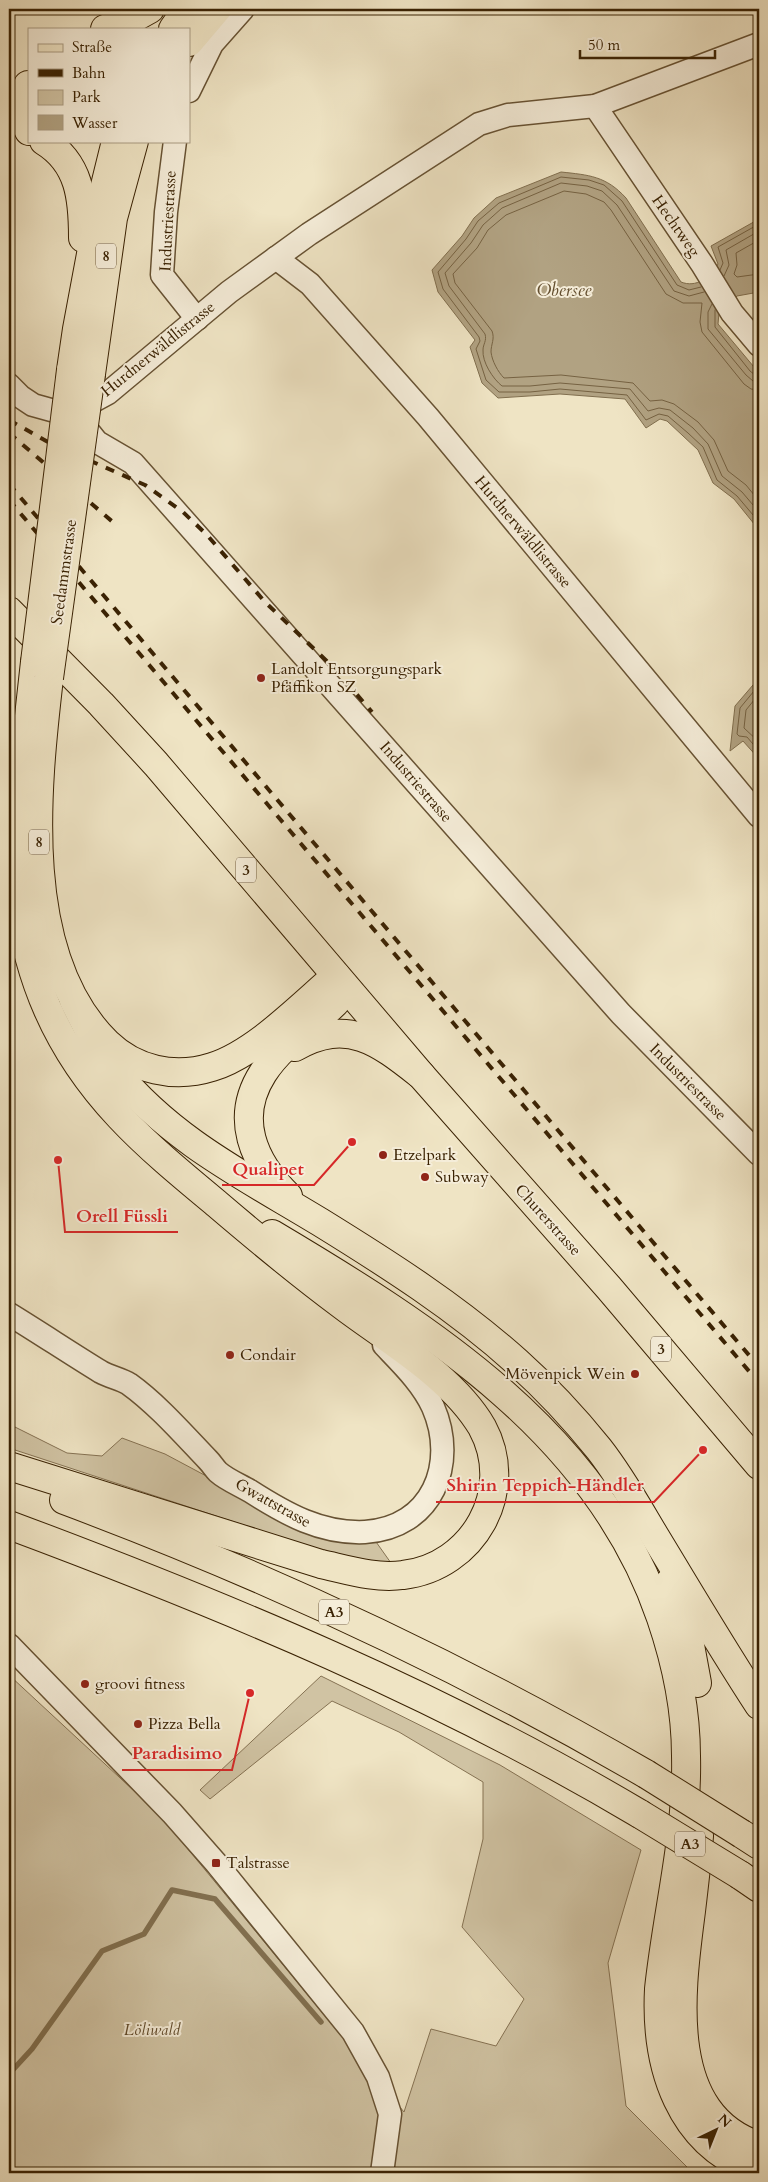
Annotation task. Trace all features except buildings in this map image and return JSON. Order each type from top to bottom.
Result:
[{"type":"main road","points":[[108,28],[132,19],[150,9]]},
{"type":"main road","points":[[174,28],[188,9]]},
{"type":"main road","points":[[190,41],[217,9]]},
{"type":"main road","points":[[22,90],[21,114],[28,131]]},
{"type":"main road","points":[[9,132],[28,133]]},
{"type":"main road","points":[[25,940],[20,884],[20,814],[42,670],[81,372],[77,329],[83,240],[79,185],[68,162],[45,142]]},
{"type":"main road","points":[[77,329],[100,206],[116,142]]},
{"type":"main road","name":"8","points":[[81,372],[113,218],[134,142]]},
{"type":"main road","name":"3","points":[[9,611],[101,704],[156,764],[336,976]]},
{"type":"main road","name":"8","points":[[42,670],[39,858],[44,898],[52,938],[74,1001],[103,1039],[124,1057],[147,1068],[187,1072],[212,1067],[243,1051],[274,1029],[336,976]]},
{"type":"main road","points":[[9,871],[37,984],[47,1010],[66,1046],[87,1078],[126,1125],[198,1189],[298,1272],[422,1364],[458,1396],[476,1418],[487,1439],[493,1473],[492,1496],[489,1506],[481,1524],[465,1546],[451,1558],[434,1568],[412,1574],[391,1576],[343,1569],[9,1466]]},
{"type":"main road","points":[[318,1221],[289,1198],[272,1179],[257,1156],[250,1132],[250,1107],[256,1087],[271,1063],[335,1004],[339,991],[336,976]]},
{"type":"main road","name":"Churerstrasse","points":[[336,976],[608,1288],[759,1466]]},
{"type":"main road","points":[[74,1001],[105,1058],[128,1086],[158,1116],[191,1142],[243,1178],[318,1221],[443,1303],[517,1362],[601,1451],[759,1705]]},
{"type":"main road","points":[[271,1063],[282,1054],[315,1037],[327,1033],[352,1033],[378,1044],[421,1075]]},
{"type":"main road","points":[[198,1189],[337,1273],[412,1322],[471,1366],[520,1407],[564,1453],[590,1484],[621,1529],[646,1579],[664,1627],[677,1677],[685,1724],[686,1758],[683,1816],[659,1989],[658,2018],[662,2053],[675,2095],[698,2133],[722,2154],[759,2172]]},
{"type":"main road","name":"A3","points":[[9,1480],[172,1542],[341,1615],[513,1700],[646,1774],[751,1840]]},
{"type":"main road","points":[[639,1510],[665,1569],[684,1622],[695,1668],[703,1735],[702,1801],[682,2001],[682,2032],[686,2058],[701,2095],[715,2117],[737,2135],[759,2146]]},
{"type":"main road","name":"A3","points":[[9,1525],[186,1594],[355,1666],[531,1752],[640,1814],[750,1883]]},
{"type":"street","points":[[190,89],[212,44],[243,9]]},
{"type":"street","name":"Hurdnerwäldlistrasse","points":[[74,412],[108,394],[229,292],[276,258],[345,210],[479,124],[508,115],[596,106],[759,44]]},
{"type":"street","name":"Hechtweg","points":[[596,106],[702,264],[732,313],[759,345]]},
{"type":"street","name":"Industriestrasse","points":[[174,142],[166,212],[162,275],[197,319]]},
{"type":"street","name":"Hurdnerwäldlistrasse","points":[[276,258],[310,284],[428,417],[759,816]]},
{"type":"street","points":[[9,385],[21,398],[38,406],[52,410],[74,412]]},
{"type":"street","name":"Industriestrasse","points":[[74,412],[97,442],[133,463],[621,1014],[759,1154]]},
{"type":"street","name":"Gwattstrasse","points":[[9,1314],[106,1375],[128,1383],[164,1416],[218,1472],[293,1518],[315,1526],[352,1532],[383,1529],[409,1517],[428,1499],[436,1486],[443,1464],[442,1434],[432,1406],[420,1386],[356,1316]]},
{"type":"street","points":[[9,1645],[172,1813],[285,1947],[353,2032],[378,2077],[390,2114],[382,2173]]},
{"type":"green space","points":[[9,1424],[67,1453],[102,1456],[122,1438],[165,1454],[210,1478],[374,1539],[391,1563],[341,1557],[9,1448]]},
{"type":"green space","name":"Löliwald","points":[[9,1675],[160,1815],[404,2112],[431,2029],[496,2046],[524,1999],[462,1927],[483,1839],[483,1782],[399,1732],[332,1701],[210,1799],[200,1790],[321,1676],[500,1765],[641,1850],[608,1963],[626,2106],[693,2173],[9,2173]]},
{"type":"water","name":"Obersee","points":[[561,172],[596,178],[619,191],[626,198],[681,282],[687,284],[697,283],[715,269],[718,264],[711,246],[759,219],[759,292],[737,296],[719,313],[718,324],[759,373],[759,530],[734,499],[713,483],[698,450],[667,421],[660,419],[646,428],[625,399],[560,394],[498,398],[482,383],[470,347],[475,340],[438,292],[432,270],[462,236],[474,218],[496,198]]},
{"type":"water","points":[[759,678],[759,759],[743,741],[730,751],[735,706]]},
{"type":"waterway","points":[[9,2074],[32,2049],[102,1951],[144,1934],[172,1890],[215,1899],[321,2022]]},
{"type":"railway","points":[[9,420],[48,442],[145,485],[183,512],[207,535],[265,602],[333,667],[372,712]]},
{"type":"railway","points":[[9,433],[114,523]]},
{"type":"railway","points":[[9,484],[759,1367]]},
{"type":"railway","points":[[9,500],[759,1383]]},
{"type":"place","name":"Landolt Entsorgungspark Pfäffikon SZ","points":[[261,678]]},
{"type":"place","name":"Qualipet","points":[[352,1142]]},
{"type":"place","name":"Etzelpark","points":[[383,1155]]},
{"type":"place","name":"Orell Füssli","points":[[58,1160]]},
{"type":"place","name":"Subway","points":[[425,1177]]},
{"type":"place","name":"Condair","points":[[230,1355]]},
{"type":"place","name":"Mövenpick Wein","points":[[635,1374]]},
{"type":"place","name":"Shirin Teppich-Händler","points":[[703,1450]]},
{"type":"place","name":"groovi fitness","points":[[85,1684]]},
{"type":"place","name":"Paradisimo","points":[[250,1693]]},
{"type":"place","name":"Pizza Bella","points":[[138,1724]]},
{"type":"place","name":"Talstrasse","points":[[216,1863]]}]
